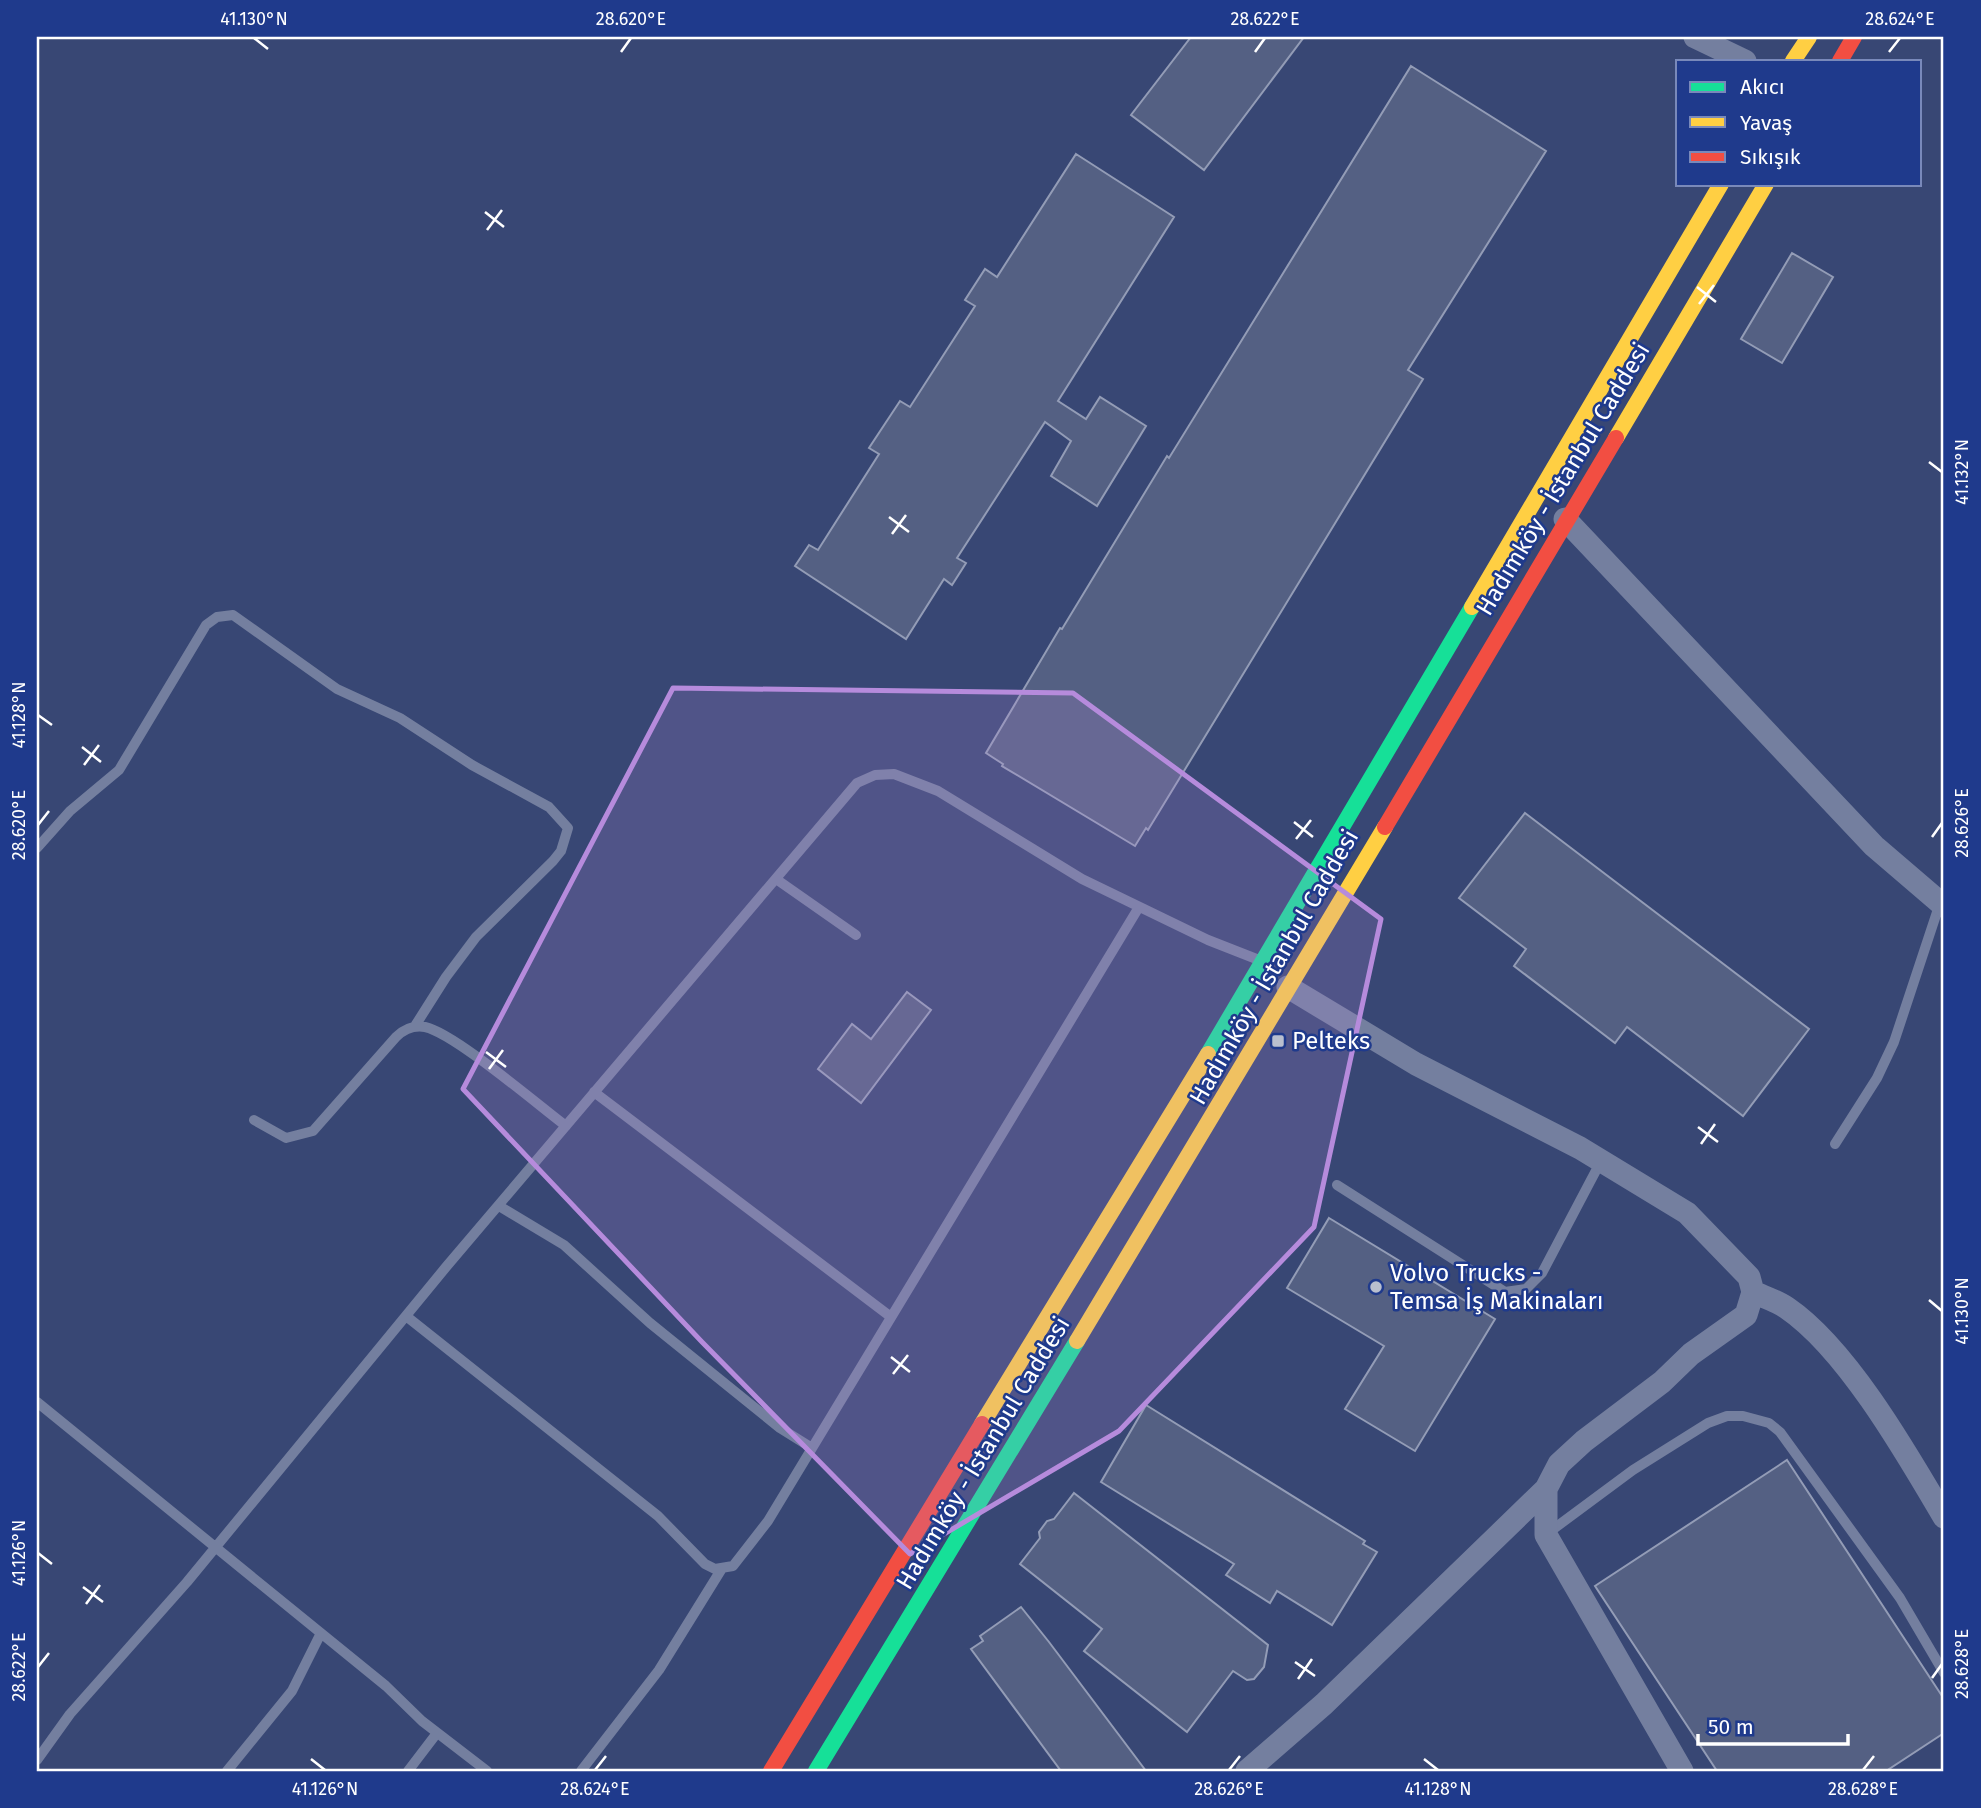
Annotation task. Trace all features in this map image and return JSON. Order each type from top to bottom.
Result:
[{"type":"main road","points":[[1794,60],[1810,37]]},
{"type":"main road","points":[[1841,60],[1854,37]]},
{"type":"main road","name":"Hadımköy - İstanbul Caddesi","points":[[771,1771],[1262,960],[1720,186]]},
{"type":"main road","name":"Hadımköy - İstanbul Caddesi","points":[[816,1771],[1196,1146],[1565,519],[1765,186]]},
{"type":"street","points":[[1695,37],[1743,60]]},
{"type":"street","points":[[1565,519],[1874,845],[1942,904]]},
{"type":"street","points":[[1247,1771],[1324,1704],[1546,1489],[1559,1464],[1584,1441],[1662,1382],[1691,1354],[1746,1315],[1753,1292],[1749,1277],[1736,1259],[1687,1213],[1601,1161],[1416,1064],[1288,987]]},
{"type":"street","points":[[1753,1292],[1786,1307],[1820,1335],[1904,1450],[1944,1517]]},
{"type":"street","points":[[1546,1489],[1546,1535],[1682,1771]]},
{"type":"lane","points":[[37,848],[71,811],[120,770],[206,625],[217,617],[233,615],[337,690],[400,718],[472,765],[549,807],[568,828],[561,851],[477,937],[446,977],[415,1026],[396,1037],[313,1130],[298,1138],[286,1138],[269,1131],[254,1120]]},
{"type":"lane","points":[[37,1760],[70,1714],[216,1546],[406,1316],[839,806],[849,789],[866,778],[894,774],[938,791],[1082,879],[1208,940],[1262,960]]},
{"type":"lane","points":[[776,879],[856,935]]},
{"type":"lane","points":[[1835,1144],[1877,1078],[1894,1042],[1942,904]]},
{"type":"lane","points":[[581,1771],[659,1670],[721,1570],[738,1561],[768,1521],[1139,906]]},
{"type":"lane","points":[[415,1026],[430,1029],[475,1057],[566,1126]]},
{"type":"lane","points":[[594,1093],[891,1317]]},
{"type":"lane","points":[[1337,1185],[1505,1292],[1526,1289],[1542,1273],[1601,1161]]},
{"type":"lane","points":[[499,1206],[564,1245],[650,1323],[780,1428],[812,1448]]},
{"type":"lane","points":[[406,1316],[658,1516],[705,1564],[721,1570]]},
{"type":"lane","points":[[37,1402],[216,1546],[437,1733],[487,1771]]},
{"type":"lane","points":[[1546,1535],[1633,1470],[1708,1423],[1727,1416],[1757,1419],[1780,1432],[1900,1598],[1944,1673]]},
{"type":"lane","points":[[227,1771],[292,1691],[321,1633]]},
{"type":"lane","points":[[408,1771],[437,1733]]},
{"type":"highlighted area","points":[[673,688],[1073,693],[1381,919],[1314,1227],[1119,1431],[910,1554],[702,1342],[463,1089]]},
{"type":"building","points":[[1191,37],[1304,37],[1204,170],[1131,115]]},
{"type":"building","points":[[1411,66],[1546,151],[1408,370],[1423,379],[1148,830],[1146,828],[1135,846],[1002,766],[1003,764],[986,753],[1060,628],[1062,629],[1167,456],[1169,458]]},
{"type":"building","points":[[1076,154],[1174,217],[1058,401],[1086,419],[1100,397],[1146,426],[1097,506],[1051,476],[1071,441],[1045,422],[957,558],[966,563],[952,585],[944,579],[906,639],[795,566],[809,545],[818,550],[879,454],[869,448],[900,401],[910,407],[975,306],[965,300],[985,269],[997,277]]},
{"type":"building","points":[[1792,253],[1833,277],[1782,363],[1741,339]]},
{"type":"building","points":[[1525,813],[1809,1029],[1743,1116],[1627,1027],[1615,1043],[1514,966],[1526,949],[1459,898]]},
{"type":"building","points":[[907,992],[931,1010],[861,1103],[818,1069],[852,1024],[871,1039]]},
{"type":"building","points":[[1329,1218],[1495,1319],[1415,1451],[1345,1409],[1384,1346],[1287,1288]]},
{"type":"building","points":[[1146,1405],[1365,1541],[1363,1544],[1377,1552],[1332,1625],[1277,1591],[1270,1603],[1226,1575],[1234,1564],[1101,1482]]},
{"type":"building","points":[[1787,1460],[1944,1699],[1944,1733],[1886,1771],[1717,1771],[1595,1586]]},
{"type":"building","points":[[1074,1493],[1268,1645],[1264,1667],[1254,1679],[1247,1680],[1233,1671],[1187,1732],[1084,1651],[1102,1629],[1020,1564],[1040,1538],[1039,1532],[1047,1521],[1054,1519]]},
{"type":"building","points":[[1021,1607],[1146,1771],[1061,1771],[971,1649],[983,1641],[980,1636]]},
{"type":"traffic: fast","points":[[1208,1054],[1472,607]]},
{"type":"traffic: fast","points":[[816,1771],[1077,1341]]},
{"type":"traffic: slow","points":[[1794,60],[1809,37]]},
{"type":"traffic: slow","points":[[1472,607],[1720,186]]},
{"type":"traffic: slow","points":[[1616,438],[1765,186]]},
{"type":"traffic: slow","points":[[1077,1341],[1385,827]]},
{"type":"traffic: slow","points":[[982,1424],[1208,1054]]},
{"type":"traffic: jam","points":[[1841,60],[1854,37]]},
{"type":"traffic: jam","points":[[1385,827],[1616,438]]},
{"type":"traffic: jam","points":[[771,1771],[982,1424]]},
{"type":"place","name":"Pelteks","points":[[1278,1041]]},
{"type":"place","name":"Volvo Trucks - Temsa İş Makinaları","points":[[1376,1287]]}]
